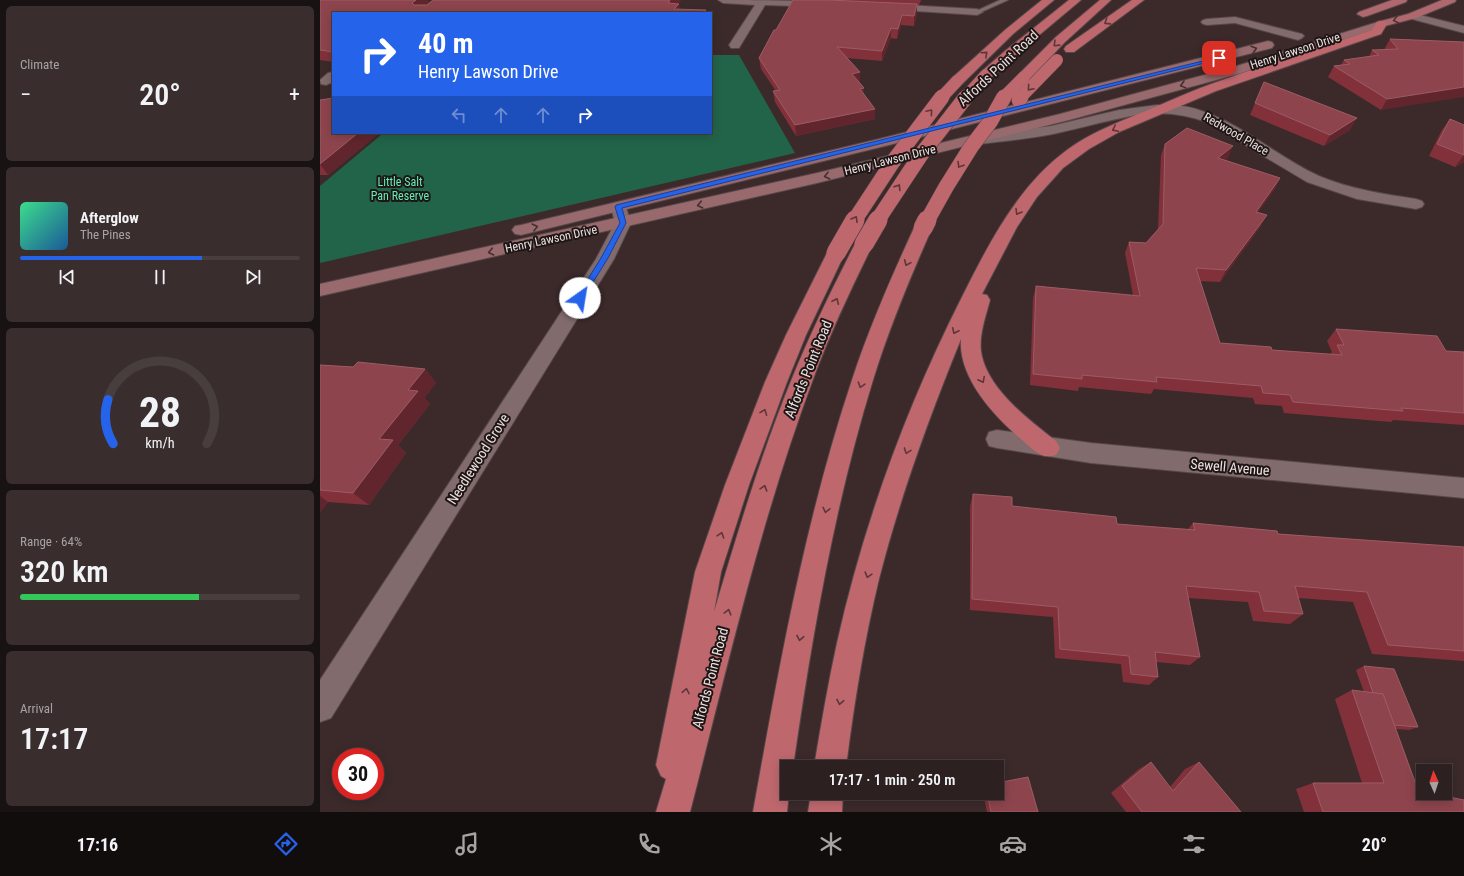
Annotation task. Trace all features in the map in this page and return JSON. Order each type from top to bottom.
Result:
[{"type":"highway","points":[[664,812],[708,572],[737,485],[776,382],[811,302],[836,253],[871,192],[900,149],[957,81],[1004,37],[1049,0]]},
{"type":"highway","name":"Alfords Point Road","points":[[673,812],[738,576],[766,482],[801,382],[833,306],[864,244],[895,190],[920,153],[954,110],[986,75],[1009,54],[1076,0]]},
{"type":"highway","name":"Alfords Point Road","points":[[770,812],[786,709],[827,506],[862,380],[883,321],[923,228],[946,187],[971,147],[990,122],[1002,99],[1042,57],[1106,0]]},
{"type":"highway","points":[[990,122],[1013,107],[1057,60],[1088,35],[1139,0]]},
{"type":"highway","points":[[831,760],[836,722],[850,648],[865,585],[882,525],[905,457],[933,380],[968,303],[991,258],[1025,200],[1057,165],[1075,151],[1096,138],[1222,84],[1331,49],[1377,32],[1381,24]]},
{"type":"highway","points":[[991,258],[973,329],[971,353],[986,388],[999,405],[1014,421],[1048,448]]},
{"type":"highway","points":[[825,812],[826,800]]},
{"type":"main road","name":"Henry Lawson Drive","points":[[1349,19],[1402,0]]},
{"type":"main road","name":"Henry Lawson Drive","points":[[320,278],[621,215],[817,178],[1064,117],[1234,71],[1381,24],[1412,16],[1451,0]]},
{"type":"main road","name":"Henry Lawson Drive","points":[[320,290],[621,215],[1212,60],[1312,31]]},
{"type":"street","points":[[723,0],[837,5]]},
{"type":"street","points":[[735,45],[762,1]]},
{"type":"street","points":[[876,7],[976,12]]},
{"type":"street","points":[[1412,16],[1464,30]]},
{"type":"street","points":[[1207,22],[1235,20],[1298,36]]},
{"type":"street","name":"Redwood Place","points":[[953,144],[1062,128],[1134,111],[1164,108],[1185,110],[1201,114],[1313,180],[1356,194],[1416,204]]},
{"type":"street","name":"Needlewood Grove","points":[[320,708],[605,258],[621,215]]},
{"type":"street","name":"Sewell Avenue","points":[[996,439],[1048,448],[1187,463],[1464,488]]},
{"type":"lane","points":[[976,12],[1005,0]]},
{"type":"green space","name":"Little Salt Pan Reserve","points":[[712,55],[739,55],[795,153],[320,263],[320,186],[381,135],[712,134]]},
{"type":"building","points":[[320,0],[416,0],[412,3],[414,5],[427,5],[433,0],[670,0],[668,3],[679,4],[674,9],[706,10],[705,12],[332,12],[332,52],[320,50]]},
{"type":"building","points":[[793,0],[917,4],[914,16],[902,15],[898,29],[891,28],[882,51],[837,47],[860,72],[852,74],[864,88],[860,89],[875,109],[795,125],[773,91],[780,90],[759,58],[774,30],[776,30]]},
{"type":"building","points":[[1390,39],[1464,42],[1464,87],[1387,99],[1334,66],[1350,64],[1344,60],[1379,55],[1372,50],[1398,49]]},
{"type":"building","points":[[1264,82],[1357,118],[1330,135],[1255,103]]},
{"type":"building","points":[[332,98],[332,134],[357,134],[320,164],[320,100]]},
{"type":"building","points":[[1450,119],[1464,125],[1464,155],[1437,144]]},
{"type":"building","points":[[1187,128],[1233,146],[1218,158],[1280,178],[1256,212],[1267,215],[1226,270],[1196,268],[1220,343],[1271,347],[1272,350],[1342,355],[1337,345],[1344,345],[1336,329],[1437,336],[1446,351],[1464,352],[1464,413],[1401,408],[1403,411],[1293,402],[1290,395],[1263,393],[1261,386],[1156,377],[1157,382],[1082,375],[1082,379],[1033,374],[1036,286],[1140,296],[1129,242],[1146,243],[1163,224],[1165,144]]},
{"type":"building","points":[[358,362],[425,369],[408,390],[418,391],[379,439],[393,440],[353,493],[320,490],[320,365],[353,367]]},
{"type":"building","points":[[973,494],[1012,497],[1012,506],[1116,517],[1117,524],[1195,530],[1193,523],[1277,531],[1278,534],[1464,547],[1464,651],[1388,645],[1367,592],[1295,586],[1303,614],[1264,611],[1259,592],[1186,586],[1200,657],[1155,652],[1158,677],[1131,674],[1129,656],[1060,649],[1058,607],[972,599]]},
{"type":"building","points":[[1364,666],[1394,669],[1418,727],[1394,725],[1383,694],[1373,693]]},
{"type":"building","points":[[1352,690],[1383,694],[1416,785],[1416,800],[1452,800],[1452,798],[1464,800],[1464,812],[1323,812],[1313,783],[1384,783]]},
{"type":"building","points":[[1151,762],[1173,791],[1199,762],[1241,812],[1142,812],[1122,786]]},
{"type":"building","points":[[1028,777],[1038,812],[991,812],[988,800],[1004,800],[1004,782]]},
{"type":"route","points":[[580,298],[605,258],[623,223],[619,207],[1219,58]]}]
